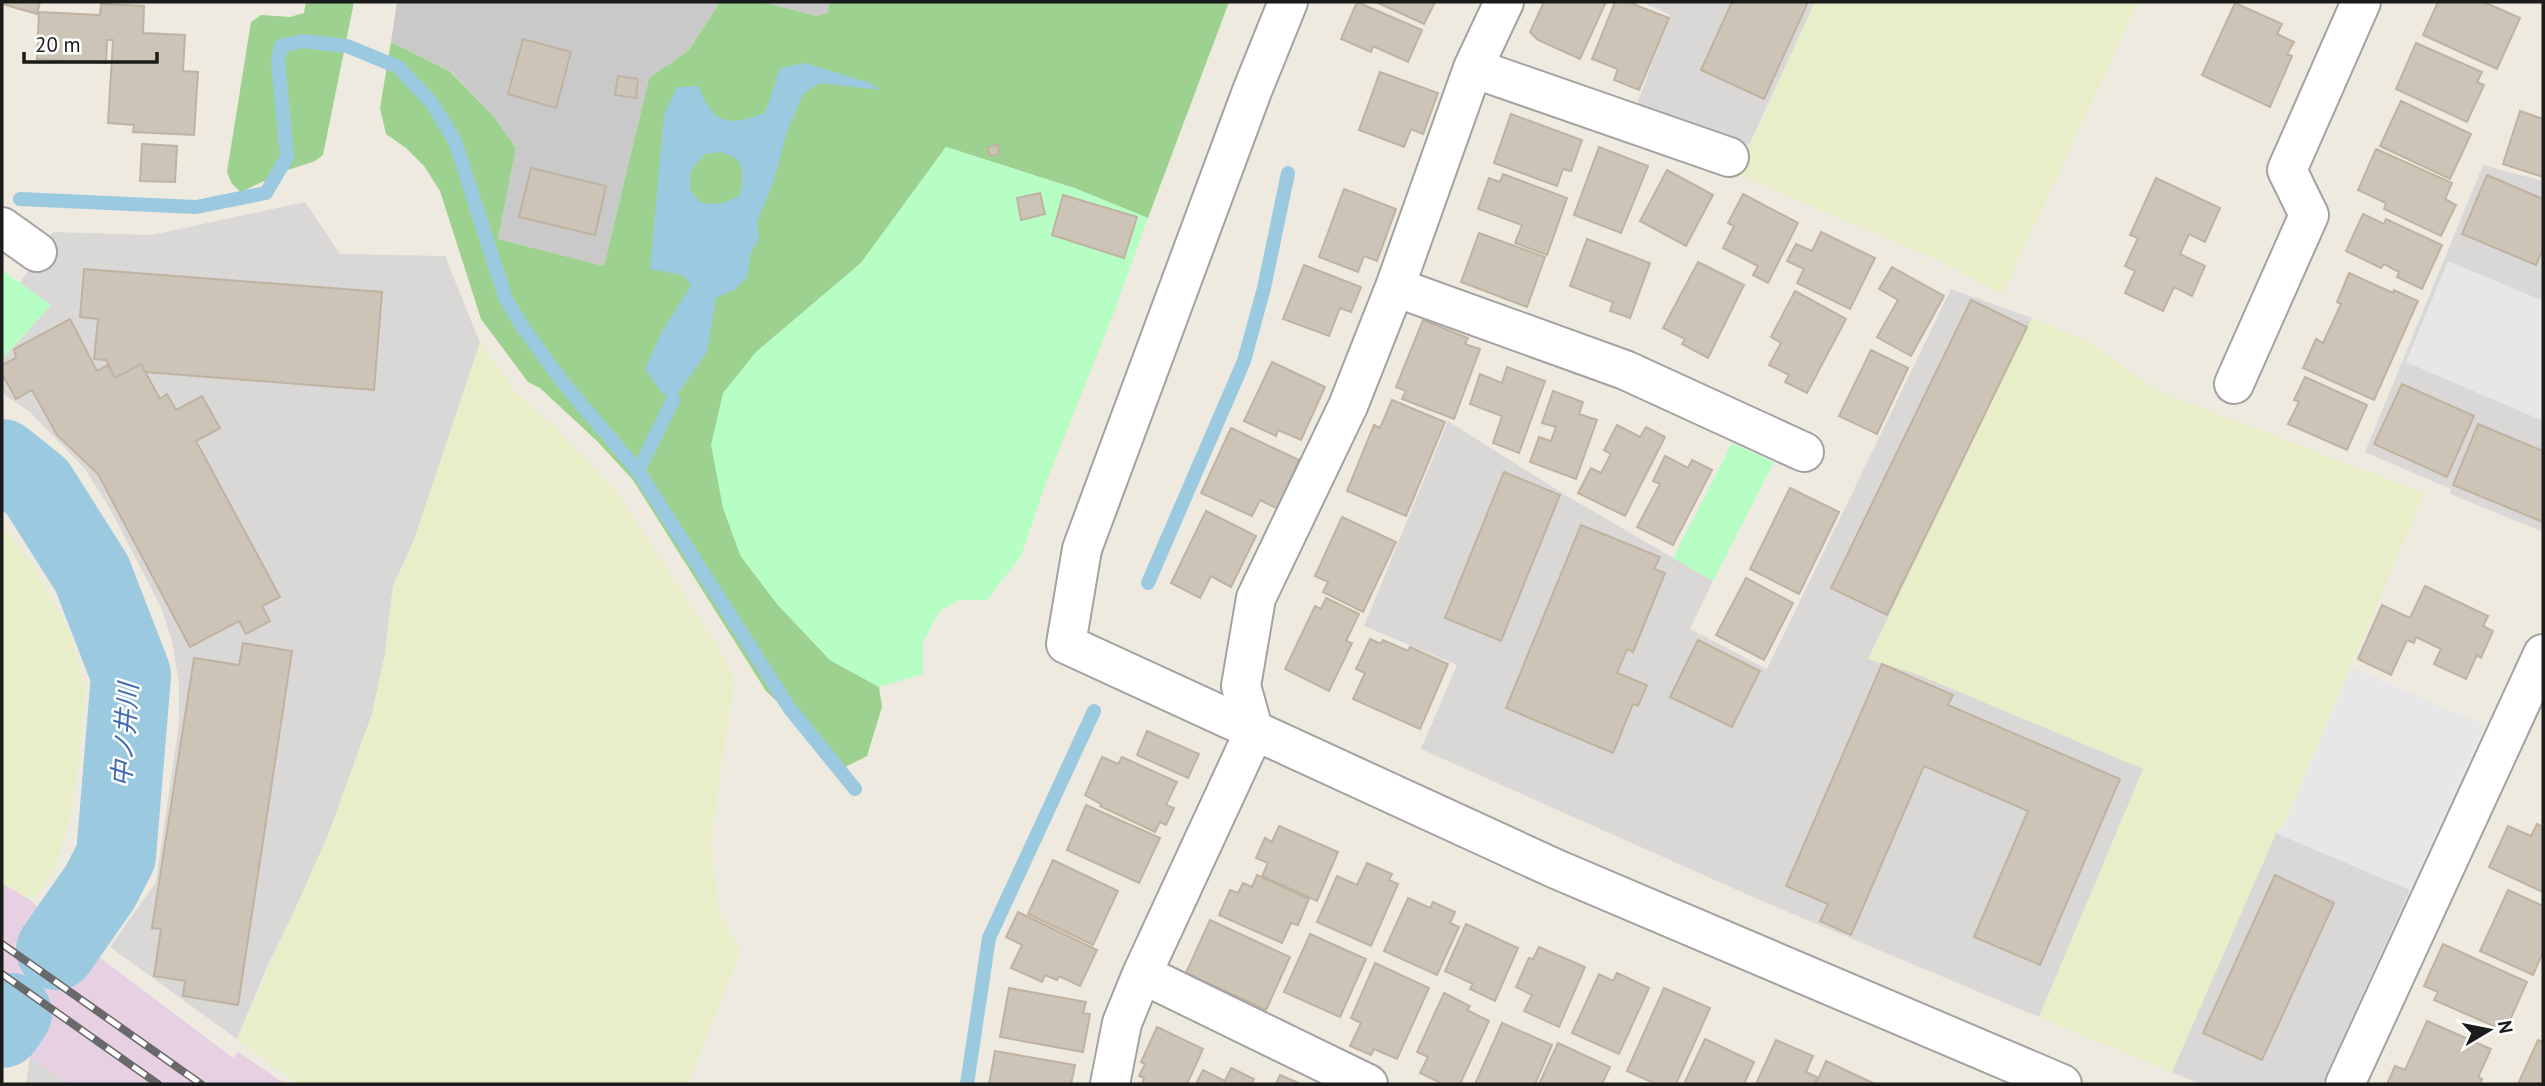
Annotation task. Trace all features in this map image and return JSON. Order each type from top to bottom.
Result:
[{"type":"street","points":[[1288,2],[1252,91],[1082,549],[1066,644],[1556,869],[2046,1081]]},
{"type":"street","points":[[1110,1084],[1122,1023],[1142,974],[1254,732],[1241,686],[1256,598],[1348,406],[1395,287],[1473,68],[1504,2]]},
{"type":"street","points":[[2234,384],[2309,215],[2287,170],[2361,2]]},
{"type":"street","points":[[1473,68],[1729,157]]},
{"type":"street","points":[[2,227],[37,252]]},
{"type":"street","points":[[1395,287],[1625,370],[1804,452]]},
{"type":"street","points":[[2345,1084],[2543,654]]},
{"type":"street","points":[[1142,974],[1368,1084]]},
{"type":"shaded area","points":[[397,2],[720,2],[689,50],[649,78],[604,266],[498,239],[516,148],[495,118],[451,71],[391,42]]},
{"type":"shaded area","points":[[763,2],[830,2],[827,13],[817,16]]},
{"type":"shaded area","points":[[1642,2],[1815,2],[1749,145],[1637,104],[1670,15]]},
{"type":"shaded area","points":[[2483,165],[2543,181],[2543,532],[2450,494],[2451,489],[2365,452]]},
{"type":"shaded area","points":[[305,202],[340,254],[445,256],[480,343],[414,540],[393,586],[385,654],[372,714],[329,833],[237,1039],[110,947],[156,882],[179,723],[179,684],[172,641],[161,607],[109,507],[85,469],[31,413],[2,393],[2,359],[51,305],[20,283],[53,232],[152,235]]},
{"type":"shaded area","points":[[2448,261],[2543,301],[2543,421],[2406,362]]},
{"type":"shaded area","points":[[1951,289],[2032,318],[1869,659],[1917,674],[2144,769],[2039,1017],[1755,898],[1421,749],[1457,665],[1364,626],[1448,421],[1567,496],[1713,581],[1690,629],[1767,669]]},
{"type":"shaded area","points":[[2351,667],[2484,725],[2410,890],[2276,833],[2285,822]]},
{"type":"shaded area","points":[[2276,833],[2410,890],[2322,1084],[2200,1084],[2172,1072]]},
{"type":"shaded area","points":[[2,883],[29,899],[51,920],[55,936],[39,945],[68,966],[78,950],[90,950],[233,1058],[238,1052],[285,1084],[70,1084],[30,1057],[18,1048],[37,1022],[2,996]]},
{"type":"shaded area","points":[[30,1057],[70,1084],[26,1084]]},
{"type":"green space","points":[[306,2],[354,2],[323,155],[315,161],[285,171],[241,192],[232,184],[227,172],[251,22],[261,15],[290,17],[304,13]]},
{"type":"green space","points":[[720,2],[763,2],[817,16],[827,13],[830,2],[1229,2],[1148,218],[1074,188],[946,147],[861,263],[756,352],[740,555],[778,605],[830,660],[879,687],[882,707],[867,756],[845,767],[766,691],[633,480],[597,441],[540,388],[528,382],[481,319],[440,191],[424,166],[406,148],[386,134],[380,108],[391,42],[450,71],[495,118],[516,148],[498,239],[604,266],[649,78],[689,50]]},
{"type":"green space","points":[[1815,2],[2138,2],[2002,294],[1936,259],[1737,174]]},
{"type":"green space","points":[[946,147],[1074,188],[1148,218],[1047,480],[1021,556],[987,600],[959,600],[940,611],[923,641],[923,674],[879,687],[830,660],[778,605],[740,555],[723,508],[711,445],[723,393],[756,352],[861,263]]},
{"type":"green space","points":[[2,270],[51,305],[2,359]]},
{"type":"green space","points":[[2032,318],[2088,342],[2160,392],[2424,493],[2285,822],[2276,833],[2172,1072],[2039,1017],[2143,769],[1917,674],[1868,659]]},
{"type":"green space","points":[[480,343],[517,394],[552,424],[616,491],[724,657],[734,680],[710,844],[719,911],[740,951],[688,1084],[298,1084],[237,1039],[329,833],[372,714],[385,654],[393,586],[414,540]]},
{"type":"green space","points":[[1732,443],[1774,462],[1713,581],[1673,558]]},
{"type":"green space","points":[[2,525],[33,566],[70,631],[85,692],[79,760],[69,818],[55,869],[39,893],[29,899],[2,883]]},
{"type":"water","points":[[805,63],[870,83],[880,90],[820,83],[803,94],[788,129],[774,180],[757,222],[759,240],[751,251],[747,278],[735,289],[716,298],[707,352],[673,400],[660,391],[645,369],[661,333],[691,285],[682,275],[650,269],[664,115],[677,87],[698,86],[710,109],[723,119],[740,120],[765,113],[780,68]],"holes":[[[720,152],[735,158],[742,168],[739,196],[720,204],[701,203],[690,190],[690,175],[694,166],[705,154]]]},
{"type":"building","points":[[2,2],[40,2],[37,14]]},
{"type":"building","points":[[1357,2],[1422,30],[1408,62],[1373,46],[1371,52],[1341,39]]},
{"type":"building","points":[[1376,2],[1435,2],[1424,24]]},
{"type":"building","points":[[1544,2],[1606,2],[1580,59],[1538,40],[1530,32]]},
{"type":"building","points":[[1615,2],[1628,2],[1669,18],[1639,90],[1614,80],[1618,69],[1592,59]]},
{"type":"building","points":[[1732,2],[1808,2],[1764,99],[1701,70]]},
{"type":"building","points":[[2438,2],[2484,2],[2520,18],[2497,69],[2423,35]]},
{"type":"building","points":[[2235,3],[2282,24],[2277,34],[2294,42],[2287,54],[2292,56],[2270,107],[2202,75]]},
{"type":"building","points":[[101,4],[144,6],[143,33],[185,35],[183,71],[198,72],[194,135],[133,132],[134,125],[108,123],[113,40],[107,40],[106,63],[37,59],[39,12],[100,15]]},
{"type":"building","points":[[523,39],[571,52],[556,108],[508,94]]},
{"type":"building","points":[[2416,43],[2482,72],[2477,82],[2484,85],[2467,122],[2396,89]]},
{"type":"building","points":[[1380,72],[1438,93],[1423,134],[1411,129],[1404,147],[1359,130]]},
{"type":"building","points":[[618,76],[638,79],[636,98],[615,95]]},
{"type":"building","points":[[2401,101],[2471,134],[2450,179],[2380,146]]},
{"type":"building","points":[[2520,111],[2543,119],[2543,177],[2503,164]]},
{"type":"building","points":[[1511,114],[1582,140],[1571,171],[1563,169],[1557,186],[1494,163]]},
{"type":"building","points":[[142,144],[177,146],[175,182],[140,181]]},
{"type":"building","points":[[998,145],[999,154],[990,156],[988,147]]},
{"type":"building","points":[[1599,147],[1648,166],[1621,233],[1574,215]]},
{"type":"building","points":[[2376,149],[2452,183],[2445,199],[2456,205],[2441,236],[2384,209],[2386,203],[2358,190]]},
{"type":"building","points":[[531,168],[606,186],[595,235],[519,217]]},
{"type":"building","points":[[1667,170],[1713,195],[1686,246],[1640,221]]},
{"type":"building","points":[[1503,174],[1567,198],[1547,255],[1515,243],[1522,225],[1478,209],[1489,178],[1500,182]]},
{"type":"building","points":[[2487,175],[2543,199],[2543,248],[2536,265],[2462,234]]},
{"type":"building","points":[[2156,178],[2220,208],[2205,242],[2189,234],[2180,254],[2205,266],[2192,296],[2174,287],[2163,311],[2125,293],[2135,271],[2125,266],[2138,238],[2130,235]]},
{"type":"building","points":[[1344,189],[1396,209],[1377,261],[1364,256],[1358,272],[1319,257]]},
{"type":"building","points":[[1040,193],[1045,214],[1021,220],[1017,198]]},
{"type":"building","points":[[1743,194],[1798,223],[1768,283],[1753,275],[1758,266],[1723,248],[1734,226],[1728,223]]},
{"type":"building","points":[[1063,195],[1137,217],[1124,258],[1052,235]]},
{"type":"building","points":[[2363,214],[2384,224],[2386,219],[2442,245],[2422,289],[2397,277],[2399,272],[2384,264],[2381,268],[2346,251]]},
{"type":"building","points":[[1821,232],[1875,258],[1850,309],[1797,283],[1804,269],[1787,261],[1796,244],[1812,251]]},
{"type":"building","points":[[1479,233],[1545,257],[1527,307],[1461,282]]},
{"type":"building","points":[[1587,239],[1650,263],[1630,318],[1610,311],[1613,302],[1570,286]]},
{"type":"building","points":[[1698,262],[1744,285],[1708,358],[1682,344],[1685,339],[1663,328]]},
{"type":"building","points":[[1304,265],[1361,287],[1351,312],[1340,308],[1329,336],[1283,319]]},
{"type":"building","points":[[1892,267],[1944,296],[1911,356],[1877,337],[1898,300],[1879,289]]},
{"type":"building","points":[[84,269],[382,292],[374,390],[145,372],[141,364],[115,378],[106,360],[94,359],[98,319],[80,317]]},
{"type":"building","points":[[2349,273],[2418,301],[2374,400],[2303,368],[2316,339],[2323,343],[2341,304],[2337,302]]},
{"type":"building","points":[[1795,291],[1846,319],[1807,393],[1785,382],[1789,375],[1769,365],[1781,343],[1771,337]]},
{"type":"building","points":[[1971,300],[2027,327],[1887,615],[1831,588]]},
{"type":"building","points":[[70,319],[97,371],[108,365],[115,378],[141,364],[160,399],[167,394],[176,410],[202,396],[220,428],[196,441],[280,597],[262,606],[270,621],[246,634],[239,621],[190,647],[98,474],[57,435],[32,390],[16,399],[2,374],[2,365],[16,358],[14,349]]},
{"type":"building","points":[[1423,320],[1468,338],[1465,344],[1480,349],[1454,419],[1402,399],[1406,391],[1396,387]]},
{"type":"building","points":[[1871,350],[1908,368],[1877,434],[1839,416]]},
{"type":"building","points":[[1272,362],[1325,387],[1301,440],[1278,430],[1276,436],[1244,421]]},
{"type":"building","points":[[1507,367],[1545,381],[1519,453],[1493,443],[1502,416],[1470,404],[1480,374],[1502,383]]},
{"type":"building","points":[[2305,377],[2367,405],[2347,450],[2288,424],[2299,402],[2294,400]]},
{"type":"building","points":[[2402,384],[2474,416],[2447,477],[2374,444]]},
{"type":"building","points":[[1553,391],[1583,402],[1579,414],[1597,420],[1576,479],[1530,462],[1539,437],[1551,441],[1556,427],[1542,423]]},
{"type":"building","points":[[1392,400],[1445,422],[1406,516],[1347,491],[1374,425],[1380,428]]},
{"type":"building","points":[[2478,424],[2543,451],[2543,522],[2453,485]]},
{"type":"building","points":[[1617,425],[1640,437],[1646,427],[1665,437],[1625,516],[1578,493],[1591,468],[1601,473],[1611,454],[1604,450]]},
{"type":"building","points":[[1231,428],[1299,460],[1278,509],[1260,500],[1252,516],[1201,493]]},
{"type":"building","points":[[1665,456],[1688,468],[1692,460],[1712,470],[1673,545],[1637,527],[1660,484],[1653,481]]},
{"type":"building","points":[[1504,472],[1560,495],[1501,641],[1445,618]]},
{"type":"building","points":[[1790,488],[1839,512],[1799,594],[1750,569]]},
{"type":"building","points":[[1206,511],[1256,536],[1231,587],[1211,576],[1200,598],[1171,583]]},
{"type":"building","points":[[1342,517],[1396,542],[1363,612],[1323,592],[1328,582],[1315,576]]},
{"type":"building","points":[[1581,525],[1660,557],[1654,569],[1665,573],[1633,652],[1627,649],[1617,673],[1647,685],[1638,706],[1633,704],[1613,753],[1506,708]]},
{"type":"building","points":[[1746,578],[1793,603],[1764,660],[1716,635]]},
{"type":"building","points":[[2425,586],[2488,616],[2483,626],[2493,631],[2481,658],[2477,655],[2466,679],[2434,664],[2441,649],[2416,637],[2414,643],[2407,640],[2391,675],[2358,659],[2382,605],[2410,618]]},
{"type":"building","points":[[1326,598],[1359,614],[1346,641],[1352,643],[1329,691],[1285,669],[1315,606],[1321,609]]},
{"type":"building","points":[[1370,639],[1381,644],[1383,640],[1408,651],[1410,647],[1448,664],[1420,729],[1353,699],[1365,673],[1356,669]]},
{"type":"building","points":[[1698,640],[1760,671],[1732,727],[1670,697]]},
{"type":"building","points":[[243,643],[292,651],[238,1005],[183,996],[185,981],[154,976],[161,929],[152,928],[194,658],[239,665]]},
{"type":"building","points":[[1882,664],[1953,695],[1948,705],[2120,779],[2040,965],[1974,937],[2028,811],[1924,766],[1851,935],[1820,921],[1828,904],[1786,886]]},
{"type":"building","points":[[1147,731],[1199,754],[1188,778],[1137,755]]},
{"type":"building","points":[[1102,757],[1118,764],[1122,757],[1177,782],[1166,805],[1174,808],[1166,825],[1160,822],[1155,832],[1100,806],[1101,804],[1085,795]]},
{"type":"building","points":[[1086,805],[1160,838],[1139,883],[1067,850]]},
{"type":"building","points":[[2537,824],[2543,827],[2543,892],[2489,867],[2508,826],[2531,836]]},
{"type":"building","points":[[1279,826],[1338,852],[1317,901],[1262,876],[1268,863],[1256,858],[1265,838],[1272,842]]},
{"type":"building","points":[[1053,860],[1118,891],[1093,945],[1028,914]]},
{"type":"building","points":[[1367,863],[1392,874],[1389,880],[1398,884],[1371,946],[1317,922],[1337,876],[1357,885]]},
{"type":"building","points":[[1257,875],[1309,899],[1298,925],[1291,923],[1282,943],[1219,915],[1230,890],[1238,893],[1243,883],[1252,887]]},
{"type":"building","points":[[2275,875],[2334,903],[2262,1060],[2203,1033]]},
{"type":"building","points":[[2508,890],[2543,906],[2543,952],[2533,975],[2480,951]]},
{"type":"building","points":[[1408,898],[1430,908],[1433,902],[1455,912],[1450,923],[1459,927],[1437,975],[1384,951]]},
{"type":"building","points":[[1018,912],[1097,950],[1080,986],[1059,976],[1057,980],[1045,975],[1042,982],[1011,968],[1022,945],[1006,937]]},
{"type":"building","points":[[1210,920],[1290,957],[1266,1010],[1186,973]]},
{"type":"building","points":[[1466,924],[1518,948],[1495,1001],[1470,989],[1473,984],[1445,971]]},
{"type":"building","points":[[1310,934],[1366,959],[1340,1017],[1284,992]]},
{"type":"building","points":[[2443,944],[2527,982],[2505,1031],[2434,1000],[2438,992],[2424,986]]},
{"type":"building","points":[[1539,947],[1585,967],[1559,1027],[1524,1011],[1532,995],[1516,987],[1529,958],[1533,959]]},
{"type":"building","points":[[1375,963],[1429,988],[1397,1059],[1374,1049],[1371,1055],[1350,1046],[1361,1023],[1351,1018]]},
{"type":"building","points":[[1617,973],[1649,988],[1619,1054],[1572,1033],[1599,974],[1613,981]]},
{"type":"building","points":[[1009,988],[1086,1002],[1083,1013],[1090,1014],[1083,1052],[1000,1037]]},
{"type":"building","points":[[1664,988],[1710,1008],[1676,1084],[1656,1084],[1627,1071]]},
{"type":"building","points":[[1444,993],[1470,1006],[1467,1010],[1489,1021],[1460,1084],[1443,1084],[1420,1073],[1428,1057],[1417,1052]]},
{"type":"building","points":[[2427,1021],[2491,1049],[2478,1077],[2482,1079],[2480,1084],[2387,1084],[2395,1066],[2405,1070]]},
{"type":"building","points":[[1502,1023],[1552,1045],[1535,1084],[1475,1084]]},
{"type":"building","points":[[1157,1027],[1203,1049],[1187,1084],[1142,1084],[1144,1078],[1139,1076],[1145,1064],[1141,1062]]},
{"type":"building","points":[[1705,1039],[1754,1062],[1744,1084],[1684,1084]]},
{"type":"building","points":[[1776,1040],[1813,1056],[1806,1072],[1817,1077],[1814,1084],[1756,1084]]},
{"type":"building","points":[[2538,1040],[2543,1042],[2543,1084],[2518,1084]]},
{"type":"building","points":[[1558,1043],[1610,1067],[1602,1084],[1539,1084]]},
{"type":"building","points":[[995,1051],[1075,1065],[1071,1084],[989,1084]]},
{"type":"building","points":[[1826,1061],[1875,1084],[1816,1084]]},
{"type":"building","points":[[1231,1068],[1254,1079],[1252,1084],[1196,1084],[1203,1070],[1225,1081]]},
{"type":"building","points":[[1280,1075],[1301,1084],[1276,1084]]},
{"type":"waterway","points":[[20,199],[196,207],[266,193],[287,157],[278,61],[281,46],[302,41],[347,46],[398,67],[431,102],[455,141],[506,300],[564,384],[638,471]]},
{"type":"waterway","points":[[1148,583],[1244,361],[1264,288],[1288,173]]},
{"type":"waterway","points":[[673,400],[638,471],[790,709],[855,789]]},
{"type":"waterway","name":"中ノ井川","points":[[2,459],[37,487],[92,574],[131,675],[116,856],[100,887],[56,950]]},
{"type":"waterway","points":[[967,1084],[989,938],[1094,711]]},
{"type":"waterway","name":"中ノ井川","points":[[2,1028],[12,1013]]},
{"type":"railway","points":[[2,944],[201,1084]]},
{"type":"railway","points":[[2,974],[158,1084]]}]
